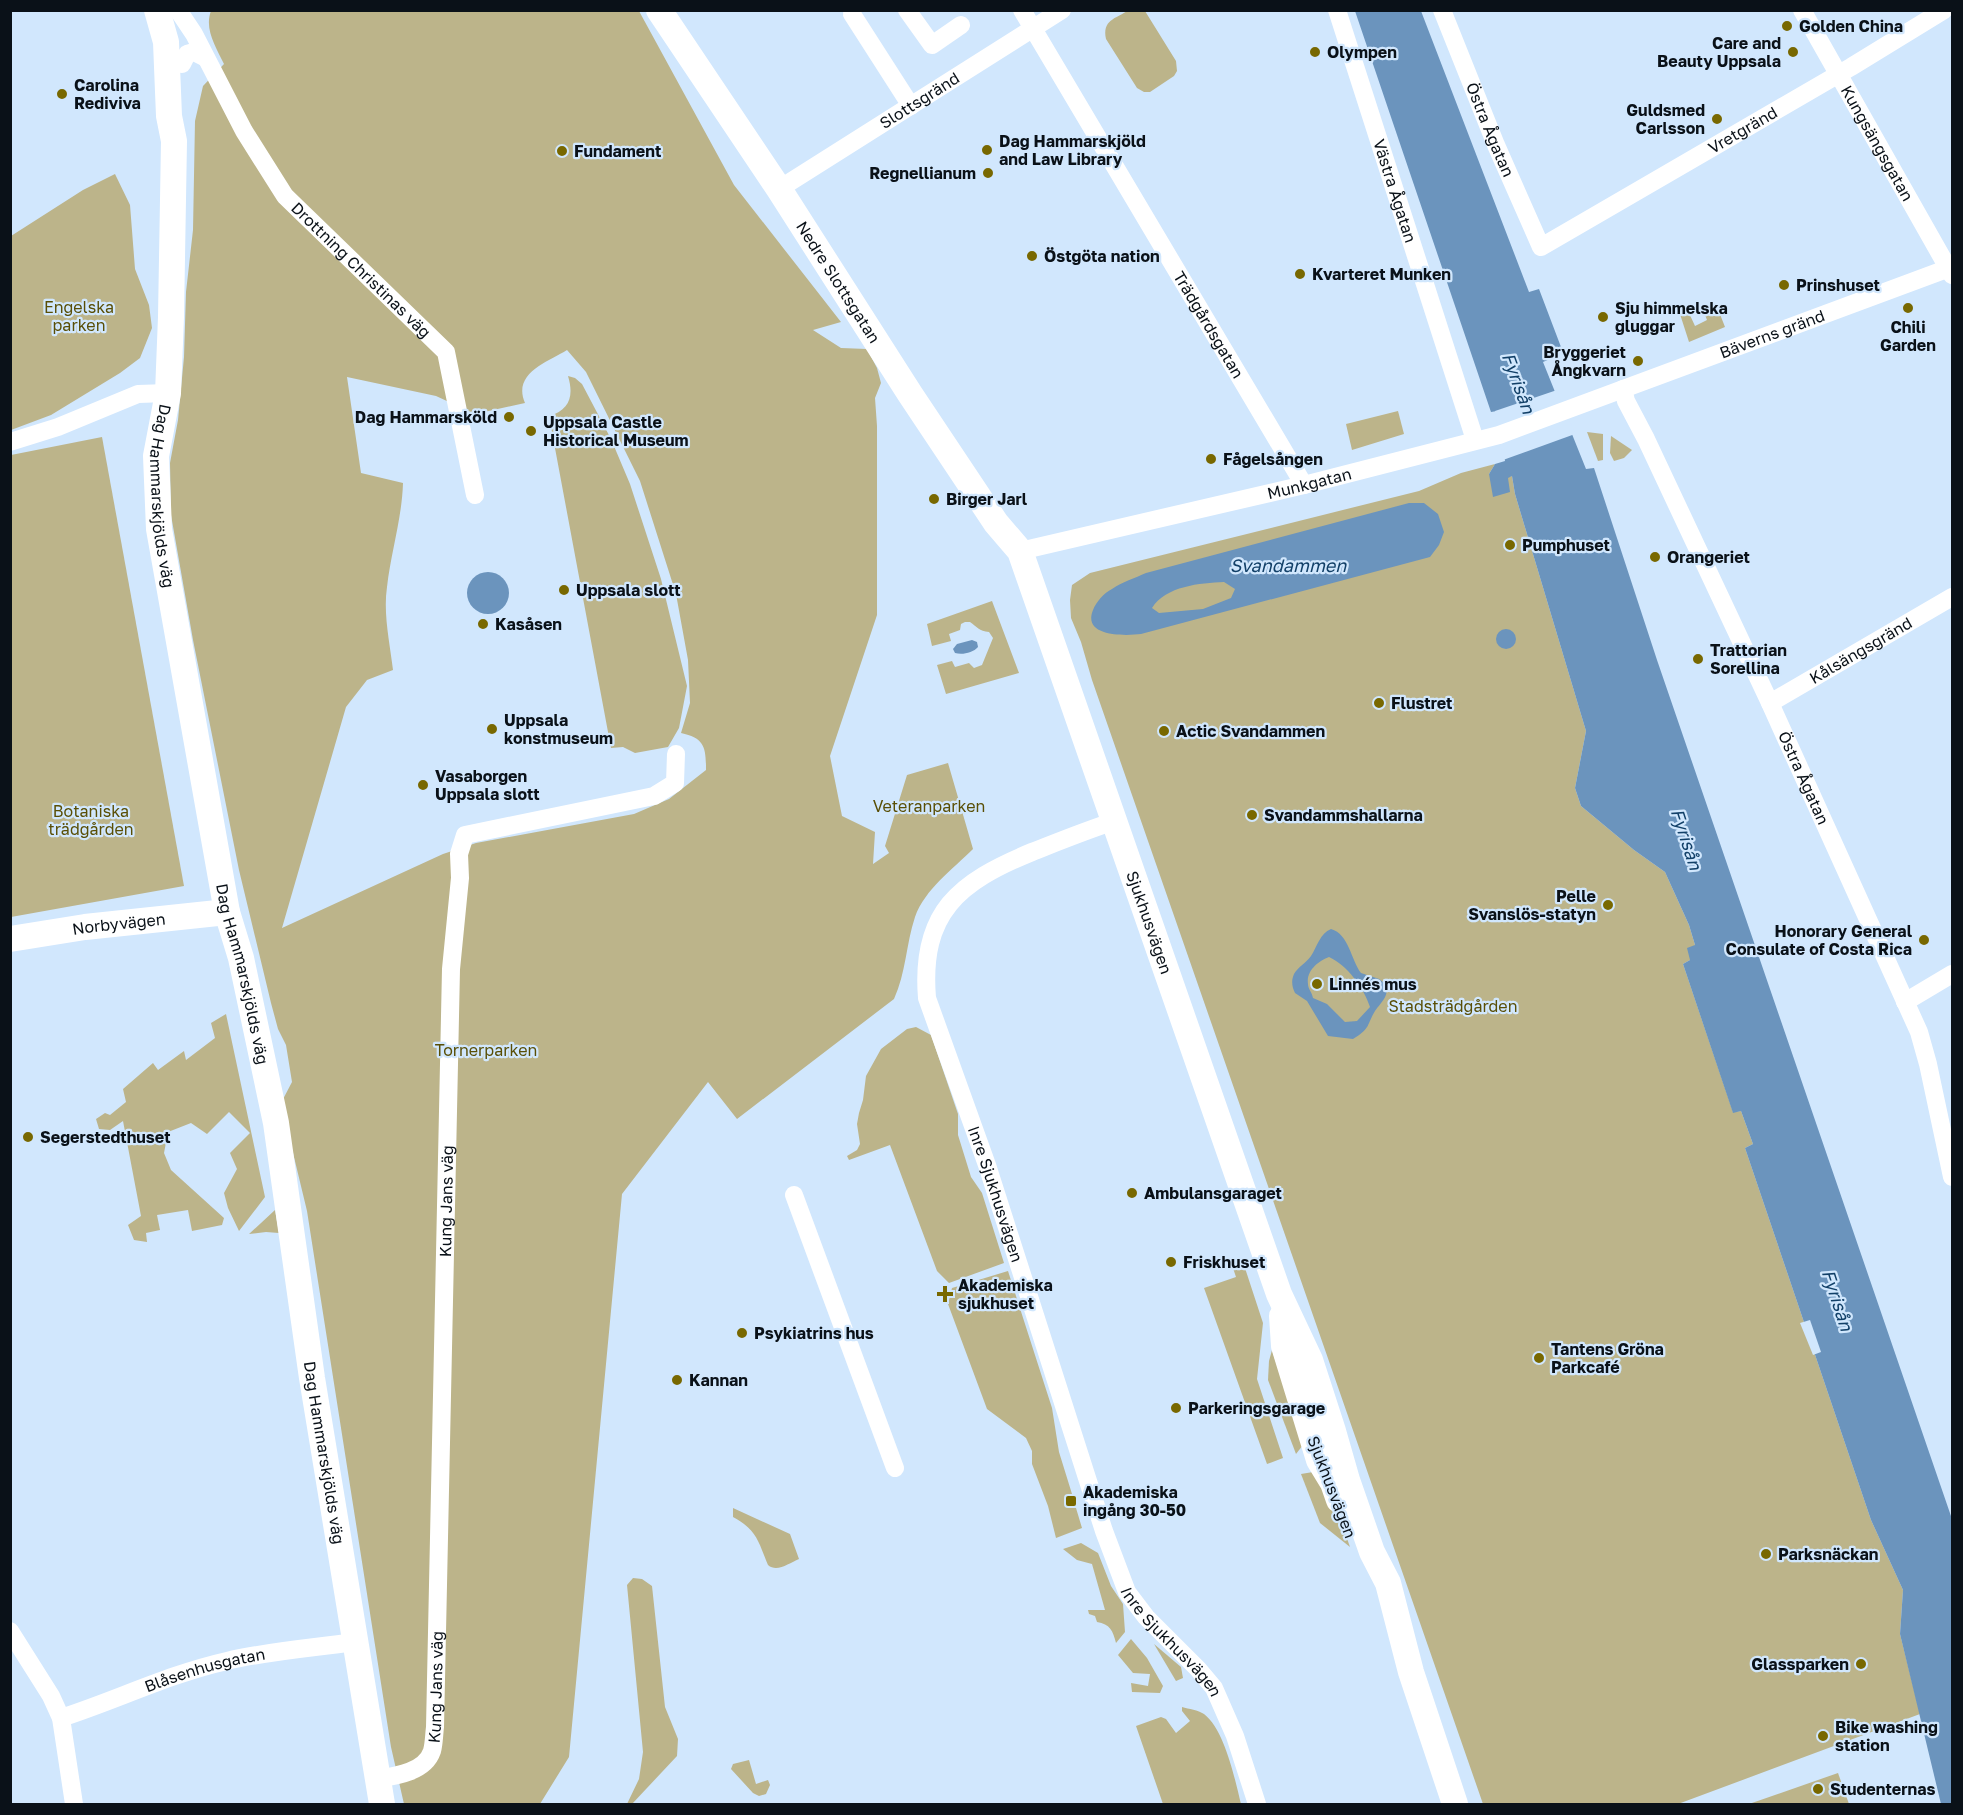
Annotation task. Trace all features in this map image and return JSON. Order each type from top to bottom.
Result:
[{"type":"street","name":"Dag Hammarskjölds väg","points":[[157,10],[166,42],[169,116],[174,141],[168,393],[156,456],[159,529],[227,912],[241,958],[276,1123],[312,1378],[382,1804]]},
{"type":"street","name":"Dag Hammarskjölds väg","points":[[174,141],[182,118],[182,64],[176,10]]},
{"type":"street","name":"Drottning Christinas väg","points":[[176,10],[194,34],[244,131],[285,196],[446,352],[476,495]]},
{"type":"street","name":"Nedre Slottsgatan","points":[[659,10],[779,189],[923,414],[996,523],[1020,551]]},
{"type":"street","points":[[907,10],[932,45],[961,25]]},
{"type":"street","name":"Trädgårdsgatan","points":[[1022,10],[1304,485]]},
{"type":"street","name":"Slottsgränd","points":[[779,189],[1062,10]]},
{"type":"street","name":"Västra Ågatan","points":[[1337,10],[1475,440]]},
{"type":"street","name":"Östra Ågatan","points":[[1443,10],[1496,145],[1541,247]]},
{"type":"street","name":"Kungsängsgatan","points":[[1802,10],[1832,78],[1951,270]]},
{"type":"street","name":"Vretgränd","points":[[1541,247],[1832,78],[1944,10]]},
{"type":"street","points":[[852,14],[911,106]]},
{"type":"street","points":[[182,64],[187,54],[194,52],[206,58]]},
{"type":"street","name":"Bäverns gränd","points":[[1585,404],[1951,270]]},
{"type":"street","name":"Östra Ågatan","points":[[1623,389],[1626,402],[1646,439],[1770,703],[1919,1032],[1953,1177]]},
{"type":"street","points":[[10,442],[58,427],[138,394],[168,393]]},
{"type":"street","name":"Munkgatan","points":[[1020,551],[1304,485],[1499,435],[1585,404]]},
{"type":"street","name":"Sjukhusvägen","points":[[1020,551],[1279,1294],[1310,1360],[1350,1490],[1372,1552],[1388,1583],[1411,1672],[1455,1804]]},
{"type":"street","name":"Kålsängsgränd","points":[[1770,703],[1953,597]]},
{"type":"street","name":"Kung Jans väg","points":[[377,1779],[404,1773],[424,1765],[431,1753],[435,1727],[447,1069],[451,969],[460,878],[459,854],[465,835],[654,796],[675,783],[676,754]]},
{"type":"street","name":"Inre Sjukhusvägen","points":[[1114,821],[998,866],[978,877],[962,891],[943,913],[927,950],[925,973],[927,998],[987,1165],[1101,1520],[1127,1592],[1146,1617],[1214,1688],[1235,1736],[1257,1804]]},
{"type":"street","name":"Norbyvägen","points":[[10,939],[85,927],[227,912]]},
{"type":"street","points":[[1905,1002],[1953,974]]},
{"type":"street","points":[[794,1195],[895,1468]]},
{"type":"street","points":[[10,1631],[51,1696],[61,1718],[74,1804]]},
{"type":"street","name":"Blåsenhusgatan","points":[[61,1718],[145,1686],[225,1661],[354,1642]]},
{"type":"green space","points":[[1129,10],[1145,11],[1176,61],[1177,71],[1174,76],[1150,92],[1137,88],[1106,39],[1108,24]]},
{"type":"green space","name":"Tornerparken","points":[[211,11],[639,11],[734,185],[841,322],[813,330],[841,348],[867,349],[877,368],[881,383],[875,398],[877,615],[830,756],[842,816],[875,832],[873,864],[889,853],[885,846],[907,775],[948,763],[973,849],[925,897],[915,917],[901,979],[894,999],[737,1119],[708,1082],[622,1194],[569,1757],[540,1804],[404,1804],[391,1747],[307,1211],[281,1103],[292,1082],[286,1045],[278,1029],[271,1003],[239,870],[193,640],[171,515],[170,463],[178,420],[184,357],[186,292],[193,230],[195,121],[203,86],[224,64],[212,38],[209,18]],"holes":[[[567,350],[586,372],[640,481],[676,594],[688,660],[690,703],[681,733],[695,738],[702,745],[706,770],[669,799],[634,814],[476,843],[443,854],[282,928],[346,707],[367,680],[393,670],[386,618],[386,597],[401,509],[403,483],[361,473],[347,377],[436,396],[475,414],[525,403],[522,393],[523,384],[528,376],[542,364]]]},
{"type":"green space","name":"Engelska parken","points":[[115,174],[130,205],[135,269],[149,305],[152,328],[140,358],[120,373],[51,415],[11,430],[11,236],[83,190]]},
{"type":"green space","points":[[1714,303],[1725,327],[1689,342],[1679,311],[1689,313],[1695,326],[1707,320],[1702,307]]},
{"type":"green space","points":[[568,376],[582,384],[611,439],[630,484],[661,579],[687,686],[679,728],[668,747],[635,753],[623,747],[611,748],[549,416],[562,410],[569,401],[571,390]]},
{"type":"green space","points":[[1398,411],[1404,434],[1352,450],[1346,424]]},
{"type":"green space","points":[[1587,432],[1603,434],[1603,460],[1598,461]]},
{"type":"green space","points":[[1611,436],[1632,450],[1624,458],[1614,461],[1610,453]]},
{"type":"green space","name":"Botaniska trädgården","points":[[102,437],[184,886],[11,917],[11,455]]},
{"type":"green space","name":"Stadsträdgården","points":[[1495,464],[1489,474],[1512,476],[1515,494],[1586,731],[1575,788],[1581,806],[1634,850],[1665,872],[1689,925],[1695,945],[1690,960],[1683,964],[1733,1112],[1741,1111],[1753,1144],[1745,1148],[1871,1520],[1903,1590],[1900,1634],[1920,1714],[1678,1804],[1483,1804],[1071,618],[1072,585],[1090,573],[1419,491],[1461,473]]},
{"type":"green space","points":[[992,601],[1019,673],[946,694],[937,665],[952,661],[955,667],[969,663],[974,668],[982,665],[993,638],[989,632],[980,630],[970,622],[965,622],[961,624],[960,630],[949,634],[951,641],[932,646],[927,624]]},
{"type":"green space","points":[[226,1014],[265,1197],[239,1231],[224,1193],[237,1169],[230,1153],[250,1133],[229,1112],[207,1134],[191,1123],[168,1132],[164,1153],[171,1170],[224,1218],[222,1225],[192,1231],[188,1210],[157,1215],[160,1230],[146,1233],[147,1242],[134,1240],[128,1225],[141,1216],[123,1121],[110,1130],[99,1129],[96,1119],[105,1113],[110,1115],[126,1102],[123,1089],[153,1063],[158,1070],[184,1051],[186,1060],[215,1038],[211,1023]]},
{"type":"green space","points":[[916,1027],[931,1035],[958,1114],[958,1135],[971,1177],[982,1193],[1004,1263],[949,1283],[937,1271],[890,1145],[849,1160],[847,1156],[857,1150],[860,1144],[857,1124],[866,1076],[881,1049],[907,1029]]},
{"type":"green space","points":[[275,1210],[279,1233],[249,1234]]},
{"type":"green space","points":[[1244,1265],[1263,1323],[1257,1379],[1283,1458],[1267,1464],[1204,1288],[1236,1277],[1233,1268]]},
{"type":"green space","points":[[1008,1271],[1052,1408],[1059,1452],[1072,1494],[1065,1497],[1068,1505],[1076,1508],[1082,1528],[1056,1538],[1048,1506],[1032,1464],[1032,1451],[1026,1438],[987,1409],[948,1304],[952,1288]]},
{"type":"green space","points":[[1272,1350],[1303,1445],[1296,1454],[1268,1380]]},
{"type":"green space","points":[[1313,1472],[1327,1482],[1350,1547],[1320,1523],[1301,1474]]},
{"type":"green space","points":[[733,1508],[790,1534],[799,1559],[779,1568],[768,1565],[752,1532],[733,1517]]},
{"type":"green space","points":[[1081,1543],[1098,1553],[1111,1586],[1123,1604],[1125,1632],[1116,1643],[1110,1629],[1105,1624],[1097,1622],[1095,1616],[1089,1614],[1088,1610],[1105,1610],[1092,1564],[1077,1560],[1063,1549]]},
{"type":"green space","points":[[633,1578],[642,1579],[652,1586],[665,1707],[678,1739],[677,1756],[632,1804],[627,1804],[639,1779],[643,1752],[627,1585]]},
{"type":"green space","points":[[1131,1639],[1147,1658],[1163,1686],[1160,1693],[1132,1692],[1131,1683],[1148,1686],[1150,1674],[1133,1673],[1118,1655]]},
{"type":"green space","points":[[1154,1644],[1181,1667],[1183,1678],[1176,1681]]},
{"type":"green space","points":[[1182,1707],[1204,1714],[1218,1731],[1228,1756],[1241,1804],[1163,1804],[1136,1726],[1161,1717],[1166,1719],[1176,1733],[1190,1721],[1182,1711]]},
{"type":"green space","points":[[749,1760],[756,1784],[768,1780],[770,1785],[766,1794],[759,1796],[753,1793],[731,1769],[733,1764]]},
{"type":"green space","name":"Studenternas","points":[[1838,1773],[1849,1804],[1749,1804]]},
{"type":"water","name":"Fyrisån","points":[[1355,11],[1421,11],[1529,292],[1539,289],[1561,347],[1547,352],[1550,359],[1543,362],[1586,469],[1594,468],[1657,660],[1952,1519],[1952,1804],[1941,1804],[1900,1634],[1903,1590],[1871,1520],[1745,1148],[1753,1144],[1741,1111],[1733,1113],[1683,964],[1690,960],[1687,948],[1695,945],[1689,925],[1665,872],[1634,850],[1581,806],[1575,788],[1586,731],[1515,494],[1512,476],[1508,478],[1510,492],[1493,497],[1489,474],[1495,464],[1505,461],[1497,411],[1491,412]]},
{"type":"water","name":"Svandammen","points":[[1409,503],[1424,503],[1438,514],[1444,532],[1439,545],[1430,557],[1141,634],[1125,635],[1099,630],[1091,619],[1096,604],[1103,595],[1120,584],[1146,573]],"holes":[[[1224,582],[1235,589],[1231,598],[1203,609],[1159,613],[1152,608],[1166,595],[1184,587]]]},
{"type":"water","points":[[488,572],[503,578],[509,593],[503,608],[488,614],[473,608],[467,593],[473,578]]},
{"type":"water","points":[[1506,629],[1513,632],[1516,639],[1513,646],[1506,649],[1499,646],[1496,639],[1499,632]]},
{"type":"water","points":[[972,640],[977,642],[976,649],[967,653],[955,653],[953,649],[957,644]]},
{"type":"water","points":[[1331,929],[1342,936],[1361,973],[1379,979],[1387,985],[1385,997],[1367,1026],[1353,1039],[1328,1036],[1307,1001],[1295,993],[1293,986],[1294,974],[1311,956],[1321,937]],"holes":[[[1329,957],[1354,978],[1364,992],[1370,1007],[1357,1021],[1345,1022],[1327,1004],[1313,998],[1309,987],[1309,974],[1314,967]]]},
{"type":"pier","points":[[1557,390],[1575,434],[1503,460],[1495,411]]},
{"type":"pier","points":[[1810,1320],[1821,1352],[1813,1355],[1800,1323]]},
{"type":"place","name":"Golden China","points":[[1787,26]]},
{"type":"place","name":"Olympen","points":[[1315,52]]},
{"type":"place","name":"Care and Beauty Uppsala","points":[[1793,52]]},
{"type":"place","name":"Carolina Rediviva","points":[[62,94]]},
{"type":"place","name":"Guldsmed Carlsson","points":[[1717,119]]},
{"type":"place","name":"Dag Hammarskjöld and Law Library","points":[[987,150]]},
{"type":"place","name":"Fundament","points":[[562,151]]},
{"type":"place","name":"Regnellianum","points":[[988,173]]},
{"type":"place","name":"Östgöta nation","points":[[1032,256]]},
{"type":"place","name":"Kvarteret Munken","points":[[1300,274]]},
{"type":"place","name":"Prinshuset","points":[[1784,285]]},
{"type":"place","name":"Chili Garden","points":[[1908,308]]},
{"type":"place","name":"Sju himmelska gluggar","points":[[1603,317]]},
{"type":"place","name":"Bryggeriet Ångkvarn","points":[[1638,361]]},
{"type":"place","name":"Dag Hammarsköld","points":[[509,417]]},
{"type":"place","name":"Uppsala Castle Historical Museum","points":[[531,431]]},
{"type":"place","name":"Fågelsången","points":[[1211,459]]},
{"type":"place","name":"Birger Jarl","points":[[934,499]]},
{"type":"place","name":"Pumphuset","points":[[1510,545]]},
{"type":"place","name":"Orangeriet","points":[[1655,557]]},
{"type":"place","name":"Uppsala slott","points":[[564,590]]},
{"type":"place","name":"Kasåsen","points":[[483,624]]},
{"type":"place","name":"Trattorian Sorellina","points":[[1698,659]]},
{"type":"place","name":"Flustret","points":[[1379,703]]},
{"type":"place","name":"Uppsala konstmuseum","points":[[492,729]]},
{"type":"place","name":"Actic Svandammen","points":[[1164,731]]},
{"type":"place","name":"Vasaborgen Uppsala slott","points":[[423,785]]},
{"type":"place","name":"Svandammshallarna","points":[[1252,815]]},
{"type":"place","name":"Pelle Svanslös-statyn","points":[[1608,905]]},
{"type":"place","name":"Honorary General Consulate of Costa Rica","points":[[1924,940]]},
{"type":"place","name":"Linnés mus","points":[[1317,984]]},
{"type":"place","name":"Segerstedthuset","points":[[28,1137]]},
{"type":"place","name":"Ambulansgaraget","points":[[1132,1193]]},
{"type":"place","name":"Friskhuset","points":[[1171,1262]]},
{"type":"place","name":"Akademiska sjukhuset","points":[[945,1294]]},
{"type":"place","name":"Psykiatrins hus","points":[[742,1333]]},
{"type":"place","name":"Tantens Gröna Parkcafé","points":[[1539,1358]]},
{"type":"place","name":"Kannan","points":[[677,1380]]},
{"type":"place","name":"Parkeringsgarage","points":[[1176,1408]]},
{"type":"place","name":"Akademiska ingång 30-50","points":[[1071,1501]]},
{"type":"place","name":"Parksnäckan","points":[[1766,1554]]},
{"type":"place","name":"Glassparken","points":[[1861,1664]]},
{"type":"place","name":"Bike washing station","points":[[1823,1736]]},
{"type":"place","name":"Studenternas","points":[[1818,1789]]},
{"type":"park label","name":"Veteranparken","points":[[929,806]]}]
